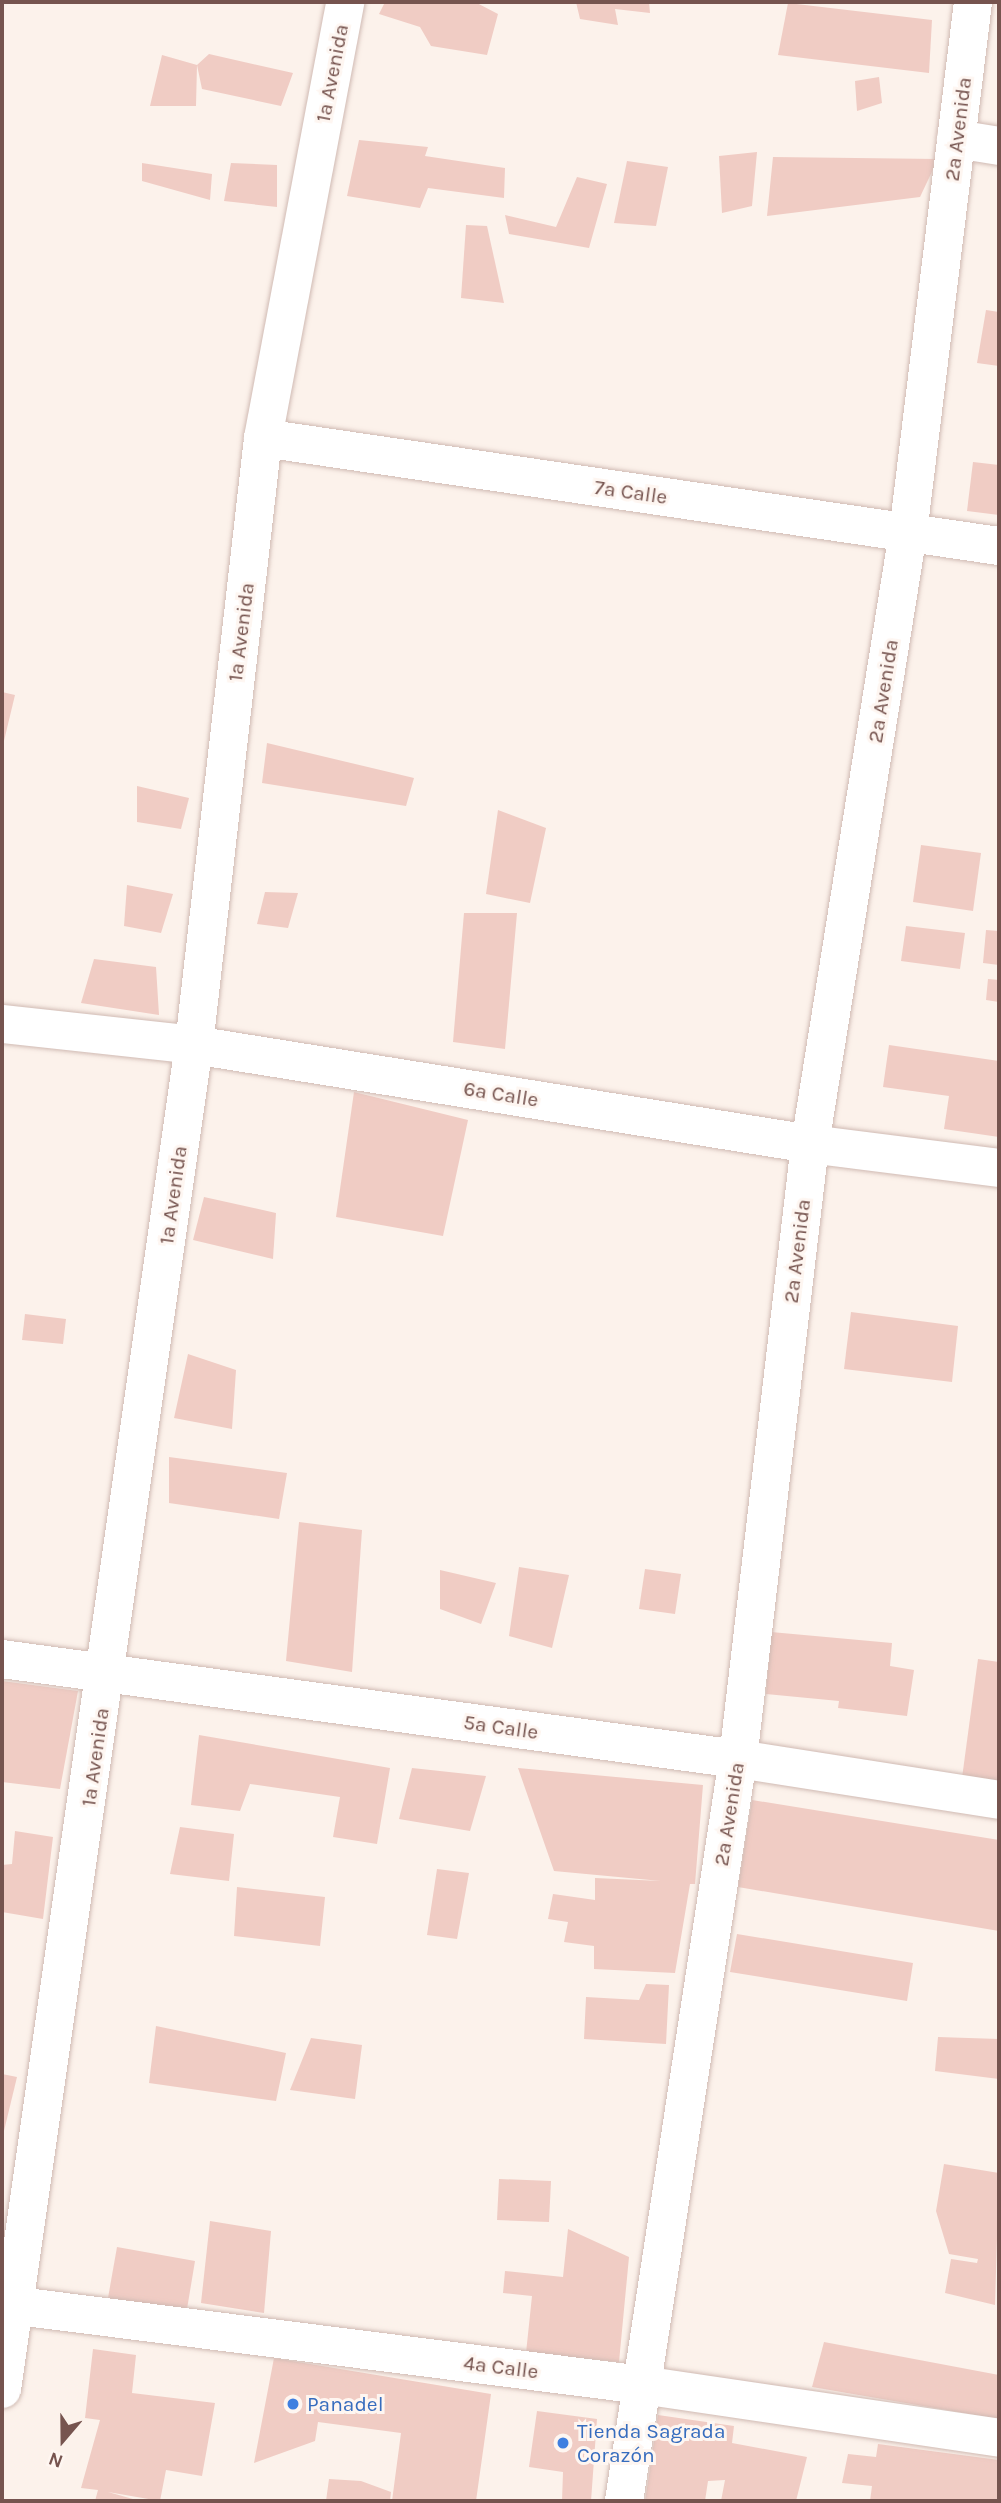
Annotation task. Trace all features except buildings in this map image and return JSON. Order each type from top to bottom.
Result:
[{"type":"street","name":"1a Avenida","points":[[2,2389],[9,2305],[107,1674],[194,1045],[263,438],[345,2]]},
{"type":"street","name":"2a Avenida","points":[[624,2501],[738,1759],[810,1144],[908,533],[973,2]]},
{"type":"street","points":[[957,139],[999,146]]},
{"type":"street","name":"7a Calle","points":[[263,438],[999,546]]},
{"type":"street","name":"6a Calle","points":[[2,1024],[194,1045],[810,1144],[999,1168]]},
{"type":"street","name":"5a Calle","points":[[2,1659],[738,1759],[999,1800]]},
{"type":"street","name":"4a Calle","points":[[9,2305],[642,2385],[999,2438]]},
{"type":"place","name":"Panadel","points":[[293,2404]]},
{"type":"place","name":"Tienda Sagrada Corazón","points":[[563,2443]]}]
